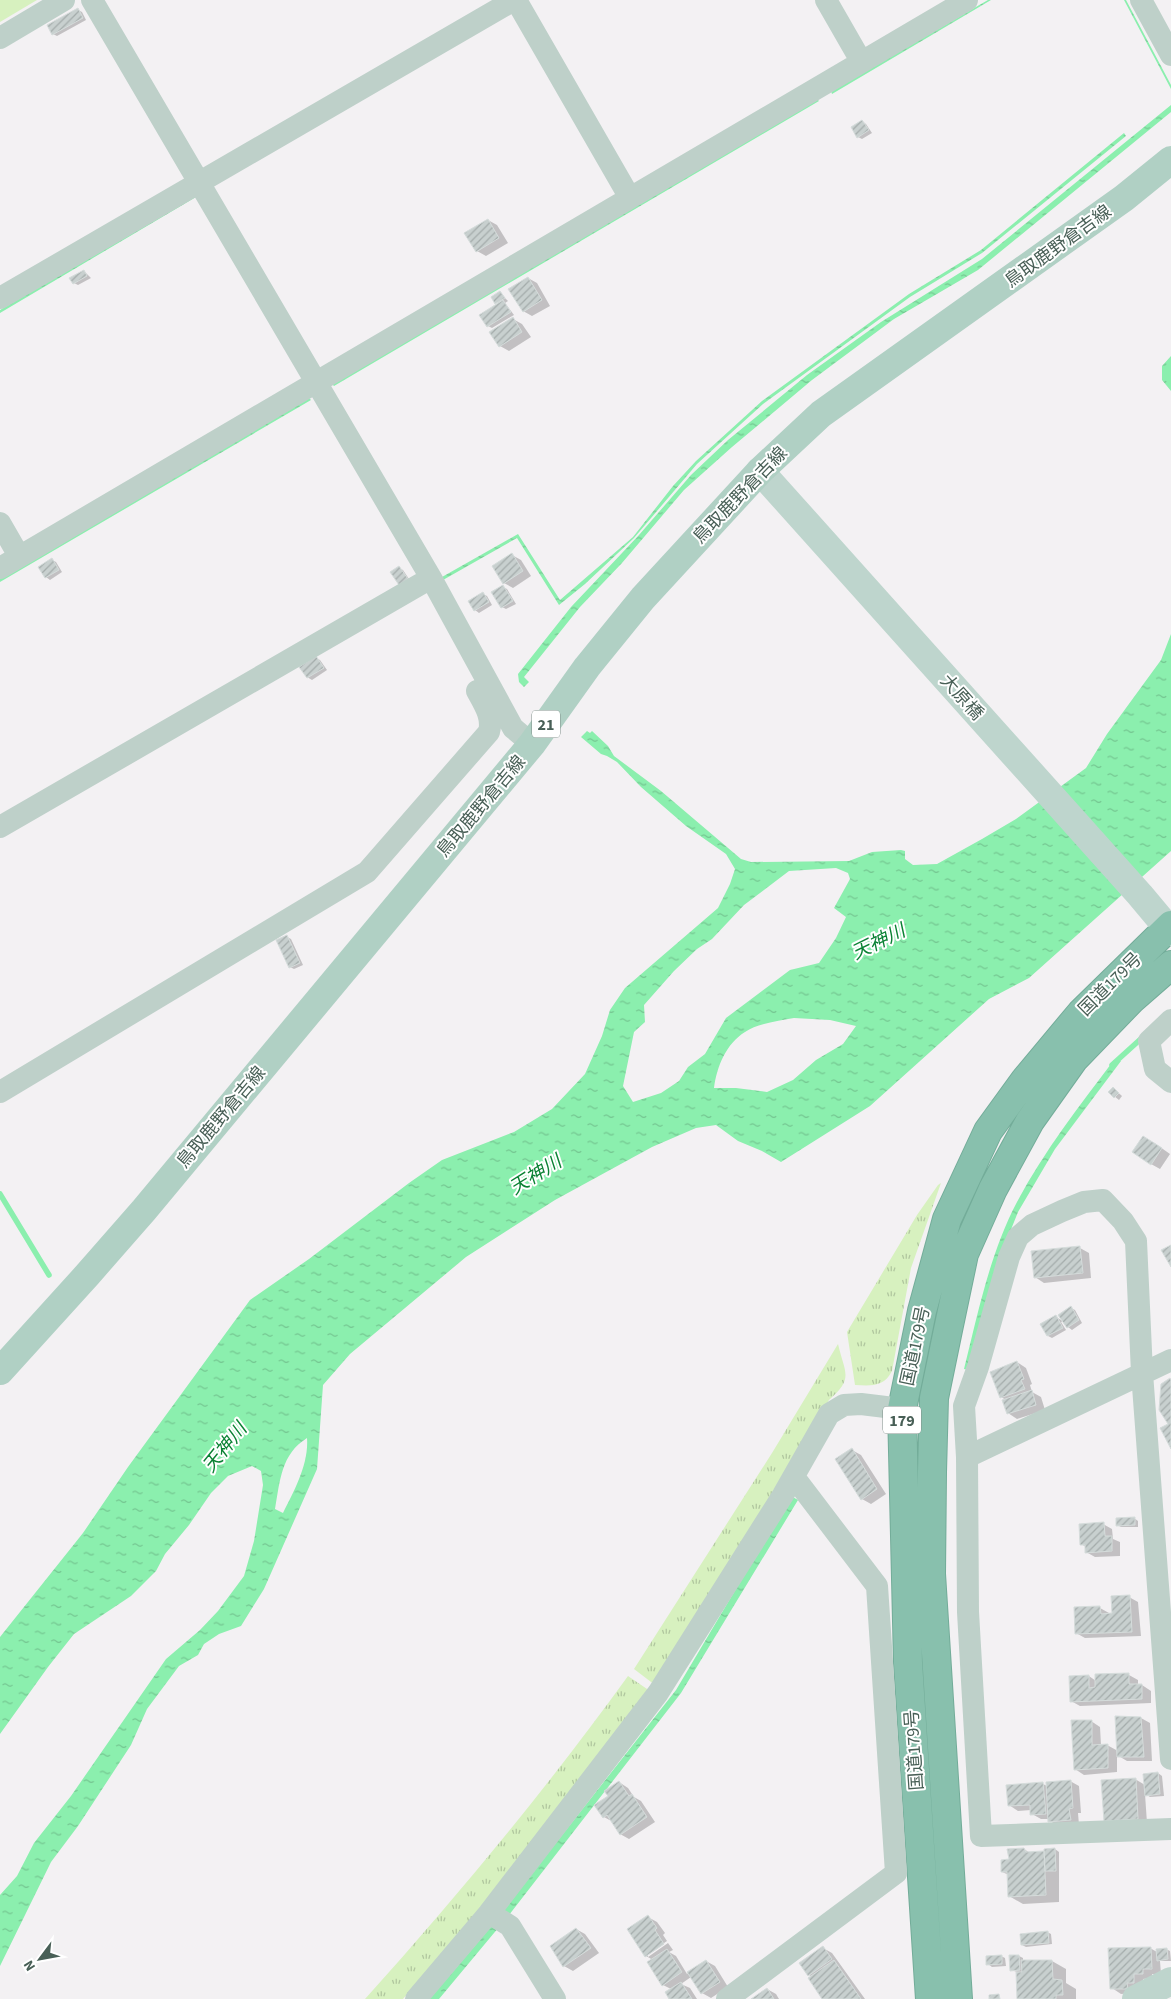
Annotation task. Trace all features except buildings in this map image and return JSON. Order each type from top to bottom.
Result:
[{"type":"highway","name":"国道179号","points":[[930,1999],[908,1663],[902,1409],[922,1311],[947,1219],[988,1131],[1025,1080],[1081,1013],[1170,928]]},
{"type":"highway","name":"国道179号","points":[[958,1999],[931,1574],[934,1398],[948,1330],[964,1254],[993,1189],[1030,1122],[1074,1059],[1130,1000],[1171,965]]},
{"type":"main road","name":"鳥取鹿野倉吉線","points":[[0,1371],[144,1210],[532,744],[587,667],[643,598],[760,471],[821,414],[1124,198],[1171,160]]},
{"type":"street","points":[[0,38],[64,0]]},
{"type":"street","points":[[92,0],[198,184],[316,382],[425,581],[513,728],[532,744]]},
{"type":"street","points":[[0,298],[515,0],[630,198]]},
{"type":"street","points":[[826,0],[861,61]]},
{"type":"street","points":[[0,568],[967,0]]},
{"type":"street","points":[[1141,0],[1171,54]]},
{"type":"street","name":"大原橋","points":[[760,471],[1170,928]]},
{"type":"street","points":[[0,523],[20,556]]},
{"type":"street","points":[[0,827],[425,581]]},
{"type":"street","points":[[0,1092],[366,872],[489,732],[491,724],[487,708],[425,581]]},
{"type":"street","points":[[1171,1020],[1149,1040],[1155,1068],[1171,1082]]},
{"type":"street","points":[[1171,1759],[1142,1373],[1136,1241],[1123,1221],[1104,1200],[1084,1202],[1032,1225],[1018,1237],[1009,1257],[978,1367],[964,1406],[967,1457],[968,1612],[981,1836],[1171,1829]]},
{"type":"street","points":[[967,1457],[1171,1360]]},
{"type":"street","points":[[416,1999],[489,1913],[658,1693],[794,1477],[830,1414],[844,1405],[861,1404],[902,1409]]},
{"type":"street","points":[[727,1999],[896,1873],[877,1586],[794,1477]]},
{"type":"street","points":[[489,1913],[510,1926],[555,1999]]},
{"type":"street","points":[[1136,1999],[1171,1981]]},
{"type":"green space","points":[[0,0],[37,0],[0,22]]},
{"type":"green space","points":[[941,1183],[911,1268],[892,1371],[881,1383],[855,1385],[847,1332],[917,1215]]},
{"type":"green space","points":[[838,1344],[845,1369],[845,1381],[837,1393],[829,1400],[655,1685],[634,1669],[772,1453]]},
{"type":"green space","points":[[628,1676],[650,1691],[484,1906],[403,1999],[365,1999],[501,1841]]},
{"type":"water","points":[[991,0],[832,94],[831,91]]},
{"type":"water","points":[[1124,0],[1126,0],[1171,85],[1171,89]]},
{"type":"water","points":[[817,99],[819,101],[334,386],[332,384]]},
{"type":"water","points":[[1171,105],[1171,112],[978,270],[894,319],[812,380],[732,447],[684,490],[622,563],[580,607],[524,677],[529,682],[524,687],[519,682],[518,674],[571,607],[639,535],[691,475],[728,440],[807,375],[881,322],[982,259]]},
{"type":"water","points":[[1124,133],[1126,136],[982,253],[910,297],[763,404],[697,464],[634,538],[585,584],[559,605],[517,538],[443,580],[442,577],[518,534],[560,600],[633,537],[673,486],[696,461],[762,401],[909,294],[981,250]]},
{"type":"water","points":[[195,195],[196,197],[0,313],[0,310]]},
{"type":"water","points":[[1171,356],[1171,391],[1162,380],[1162,366]]},
{"type":"water","points":[[309,398],[311,400],[0,582],[0,579]]},
{"type":"water","name":"天神川","points":[[1171,634],[1171,851],[1029,978],[989,999],[870,1106],[781,1162],[762,1151],[738,1141],[716,1125],[696,1128],[652,1147],[555,1200],[466,1257],[350,1354],[323,1385],[317,1469],[264,1589],[241,1626],[219,1634],[204,1644],[198,1655],[179,1666],[147,1709],[131,1745],[78,1826],[51,1862],[0,1966],[0,1895],[17,1876],[34,1843],[71,1796],[166,1659],[200,1630],[218,1611],[244,1576],[254,1541],[263,1485],[261,1471],[252,1466],[228,1476],[211,1493],[189,1525],[165,1554],[156,1571],[131,1596],[74,1634],[0,1734],[0,1637],[83,1533],[128,1467],[250,1300],[309,1259],[442,1160],[514,1132],[552,1109],[585,1074],[602,1036],[610,1010],[625,988],[718,908],[730,884],[735,869],[726,854],[686,826],[641,787],[617,762],[601,754],[581,737],[587,731],[590,733],[592,731],[608,746],[614,756],[661,791],[741,859],[751,862],[849,861],[872,852],[901,850],[905,851],[905,859],[913,865],[937,864],[1016,819],[1086,768],[1107,734],[1161,660]],"holes":[[[836,868],[848,873],[850,879],[834,908],[846,917],[836,938],[819,963],[790,970],[726,1018],[705,1054],[688,1067],[679,1081],[661,1093],[633,1102],[623,1086],[634,1032],[645,1022],[644,1005],[674,971],[697,949],[712,939],[744,905],[789,871]],[[794,1018],[830,1020],[856,1026],[843,1044],[816,1060],[793,1080],[767,1092],[736,1088],[714,1088],[720,1064],[728,1049],[738,1037],[756,1026]],[[307,1438],[306,1458],[296,1486],[283,1513],[275,1509],[280,1478],[287,1460],[298,1444]]]},
{"type":"water","points":[[1114,1060],[1121,1061],[1055,1149],[1018,1212],[1008,1237],[969,1370],[964,1369],[992,1262],[1017,1202],[1075,1111]]},
{"type":"water","points":[[791,1496],[798,1500],[681,1693],[509,1915],[439,1999],[429,1999],[478,1942],[676,1690]]},
{"type":"waterway","points":[[1112,1065],[1144,1036]]},
{"type":"waterway","points":[[0,1194],[49,1275]]}]
